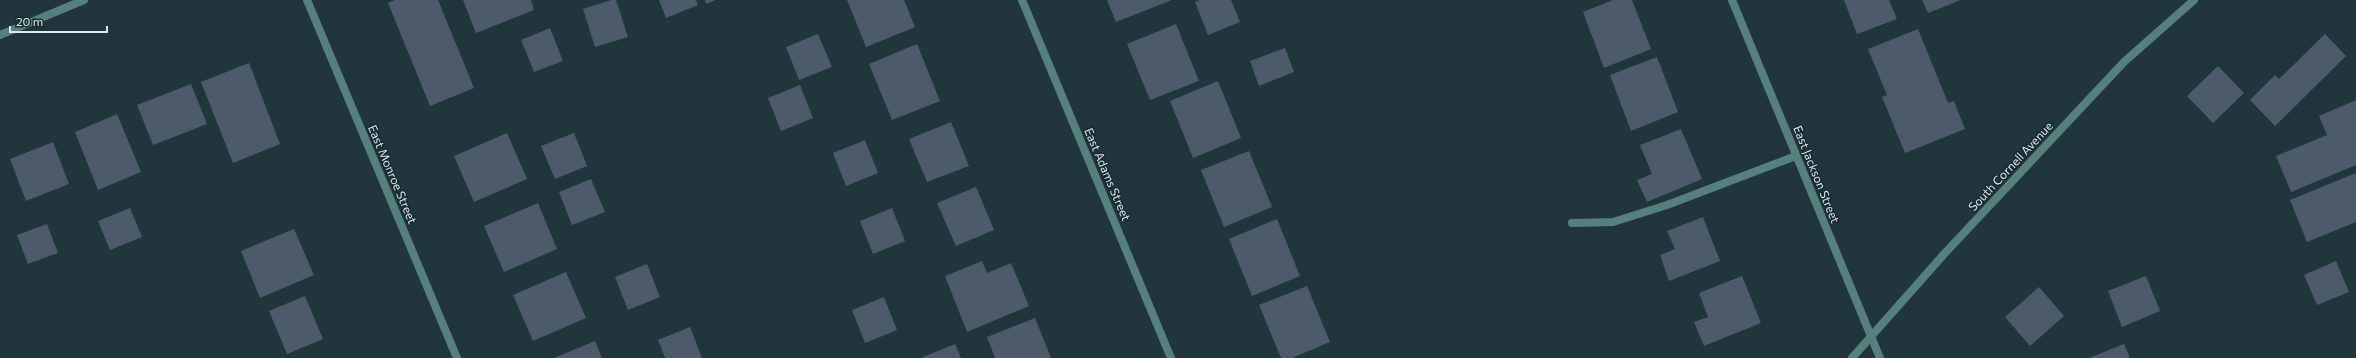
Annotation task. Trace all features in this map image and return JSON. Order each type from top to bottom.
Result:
[{"type":"street","points":[[0,34],[84,0]]},
{"type":"street","name":"East Monroe Street","points":[[308,0],[457,358]]},
{"type":"street","name":"East Adams Street","points":[[1022,0],[1171,358]]},
{"type":"street","name":"East Jackson Street","points":[[1732,0],[1880,358]]},
{"type":"street","name":"South Cornell Avenue","points":[[1852,358],[1945,253],[2124,62],[2194,0]]},
{"type":"street","points":[[1572,223],[1613,222],[1667,205],[1796,156]]},
{"type":"building","points":[[395,0],[438,0],[474,88],[430,106],[388,3]]},
{"type":"building","points":[[463,0],[531,0],[534,10],[476,33]]},
{"type":"building","points":[[611,0],[616,0],[628,37],[595,47],[583,9]]},
{"type":"building","points":[[659,0],[696,0],[698,5],[666,18]]},
{"type":"building","points":[[705,0],[716,0],[706,4]]},
{"type":"building","points":[[847,0],[904,0],[915,27],[866,47]]},
{"type":"building","points":[[1107,0],[1172,0],[1116,22]]},
{"type":"building","points":[[1200,0],[1231,0],[1240,22],[1208,35],[1195,2]]},
{"type":"building","points":[[1613,0],[1632,0],[1651,49],[1604,68],[1583,12]]},
{"type":"building","points":[[1844,0],[1889,0],[1897,19],[1857,34]]},
{"type":"building","points":[[1922,0],[1961,0],[1928,13]]},
{"type":"building","points":[[1176,24],[1199,81],[1150,100],[1127,44]]},
{"type":"building","points":[[550,28],[563,61],[534,72],[521,40]]},
{"type":"building","points":[[1918,29],[1948,103],[1954,101],[1965,129],[1905,153],[1882,97],[1887,95],[1868,49]]},
{"type":"building","points":[[818,34],[832,67],[799,80],[786,47]]},
{"type":"building","points":[[2325,34],[2346,56],[2275,126],[2250,100],[2275,75],[2279,79]]},
{"type":"building","points":[[917,44],[940,101],[892,120],[869,64]]},
{"type":"building","points":[[1285,48],[1294,72],[1259,86],[1250,61]]},
{"type":"building","points":[[1657,57],[1678,112],[1631,131],[1610,75]]},
{"type":"building","points":[[249,63],[280,144],[233,163],[201,82]]},
{"type":"building","points":[[2218,66],[2244,93],[2213,123],[2187,96]]},
{"type":"building","points":[[1218,81],[1241,138],[1193,158],[1170,101]]},
{"type":"building","points":[[191,84],[207,124],[153,145],[137,105]]},
{"type":"building","points":[[800,85],[813,118],[781,131],[768,98]]},
{"type":"building","points":[[2356,100],[2356,165],[2291,192],[2276,156],[2327,135],[2319,116]]},
{"type":"building","points":[[117,114],[141,172],[98,190],[75,132]]},
{"type":"building","points":[[951,122],[969,166],[927,182],[909,139]]},
{"type":"building","points":[[1681,129],[1702,179],[1647,202],[1637,180],[1652,174],[1640,145]]},
{"type":"building","points":[[507,133],[527,179],[474,202],[454,156]]},
{"type":"building","points":[[574,133],[587,166],[555,179],[541,146]]},
{"type":"building","points":[[865,140],[878,173],[846,186],[833,153]]},
{"type":"building","points":[[53,142],[69,184],[26,201],[10,159]]},
{"type":"building","points":[[1249,151],[1272,207],[1224,227],[1201,170]]},
{"type":"building","points":[[2356,173],[2356,222],[2307,242],[2290,200]]},
{"type":"building","points":[[591,179],[605,212],[572,225],[559,192]]},
{"type":"building","points":[[976,187],[994,230],[956,246],[937,203]]},
{"type":"building","points":[[538,203],[557,249],[504,272],[484,226]]},
{"type":"building","points":[[130,208],[142,237],[110,250],[98,221]]},
{"type":"building","points":[[892,208],[905,241],[873,254],[860,221]]},
{"type":"building","points":[[1703,217],[1720,261],[1669,281],[1660,255],[1675,249],[1667,231]]},
{"type":"building","points":[[1277,219],[1300,276],[1252,296],[1229,239]]},
{"type":"building","points":[[47,224],[58,253],[28,264],[17,235]]},
{"type":"building","points":[[294,229],[314,275],[260,298],[241,251]]},
{"type":"building","points":[[982,261],[987,273],[1011,263],[1029,306],[967,332],[945,276]]},
{"type":"building","points":[[2336,261],[2349,292],[2317,305],[2304,275]]},
{"type":"building","points":[[647,264],[660,297],[628,310],[615,277]]},
{"type":"building","points":[[566,272],[586,318],[533,341],[513,295]]},
{"type":"building","points":[[1742,276],[1761,323],[1704,346],[1694,322],[1708,317],[1699,293]]},
{"type":"building","points":[[2146,276],[2160,311],[2122,327],[2108,291]]},
{"type":"building","points":[[1307,286],[1330,342],[1292,358],[1281,358],[1259,305]]},
{"type":"building","points":[[2039,287],[2064,316],[2030,346],[2005,317]]},
{"type":"building","points":[[305,296],[323,339],[287,354],[269,311]]},
{"type":"building","points":[[884,297],[897,330],[865,343],[852,310]]},
{"type":"building","points":[[1035,318],[1051,358],[995,358],[987,337]]},
{"type":"building","points":[[690,327],[702,358],[665,358],[658,340]]},
{"type":"building","points":[[595,341],[602,358],[554,358]]},
{"type":"building","points":[[955,344],[961,358],[923,357]]},
{"type":"building","points":[[2124,344],[2130,358],[2089,358]]}]
